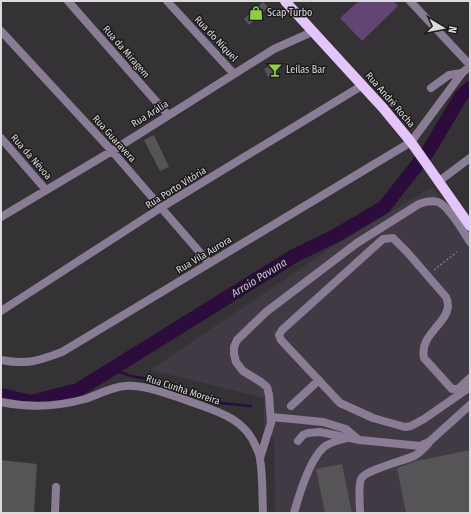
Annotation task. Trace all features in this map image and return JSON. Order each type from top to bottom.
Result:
[{"type":"main road","name":"Rua André Rocha","points":[[285,1],[312,32],[363,85],[412,144],[469,224]]},
{"type":"street","name":"Rua da Miragem","points":[[68,1],[168,115]]},
{"type":"street","name":"Rua do Níquel","points":[[167,1],[234,74]]},
{"type":"street","points":[[410,1],[470,66],[462,73],[412,144]]},
{"type":"street","name":"Rua Guaravera","points":[[1,31],[112,151],[209,263]]},
{"type":"street","name":"Rua Arália","points":[[1,217],[112,151],[274,49],[312,32]]},
{"type":"street","points":[[431,88],[448,74],[462,73]]},
{"type":"street","name":"Rua Porto Vitória","points":[[1,311],[162,207],[363,85]]},
{"type":"street","name":"Rua da Névoa","points":[[1,138],[46,190]]},
{"type":"street","name":"Rua Vila Aurora","points":[[1,360],[15,362],[36,361],[62,352],[209,263],[412,144]]},
{"type":"street","points":[[438,182],[470,158]]},
{"type":"street","points":[[260,458],[270,430],[272,417],[269,395],[267,387],[243,371],[236,362],[234,347],[237,340],[266,312],[357,243],[426,201],[438,202],[445,207],[470,242]]},
{"type":"street","points":[[470,378],[456,390],[452,390],[426,362],[423,354],[428,336],[446,314],[448,305],[446,296],[393,238],[383,239],[279,334],[279,337],[340,403],[373,418],[405,427],[411,426],[424,419],[470,387]]},
{"type":"street","points":[[291,406],[318,380]]},
{"type":"street","name":"Rua Cunha Moreira","points":[[1,402],[20,406],[50,406],[86,399],[125,386],[142,387],[165,393],[224,414],[236,420],[254,441],[260,458],[263,513]]},
{"type":"street","points":[[449,387],[453,400]]},
{"type":"street","points":[[360,513],[360,484],[361,479],[367,472],[383,468],[398,460],[412,457],[422,451],[429,442],[470,405]]},
{"type":"street","points":[[272,417],[323,422],[346,429],[360,440]]},
{"type":"street","points":[[298,441],[303,435],[320,432],[360,440],[415,446],[420,446],[429,442]]},
{"type":"street","points":[[294,513],[299,496],[316,455],[325,446],[348,438]]},
{"type":"street","points":[[55,513],[56,486]]},
{"type":"path","points":[[428,275],[457,252]]},
{"type":"shaded area","points":[[359,1],[393,1],[398,6],[362,41],[340,18]]},
{"type":"shaded area","points":[[432,187],[470,238],[470,513],[275,513],[274,439],[264,431],[264,398],[150,370],[337,244]]},
{"type":"building","name":"Scap Turbo","points":[[263,2],[268,7],[249,25],[244,19]]},
{"type":"building","points":[[274,63],[279,71],[268,77],[264,69]]},
{"type":"building","points":[[154,135],[169,167],[160,171],[144,140]]},
{"type":"building","points":[[470,450],[470,513],[406,513],[397,468],[416,461]]},
{"type":"building","points":[[1,460],[37,464],[34,513],[1,513]]},
{"type":"building","points":[[342,464],[352,513],[325,513],[316,469]]},
{"type":"waterway","name":"Arroio Pavuna","points":[[1,395],[31,402],[78,390],[294,256],[337,235],[384,207],[429,150],[461,96],[470,88]]},
{"type":"waterway","points":[[112,369],[131,376],[154,380],[177,391],[206,400],[251,406]]},
{"type":"place","name":"Scap Turbo","points":[[256,13]]},
{"type":"place","name":"Leilas Bar","points":[[275,70]]}]
